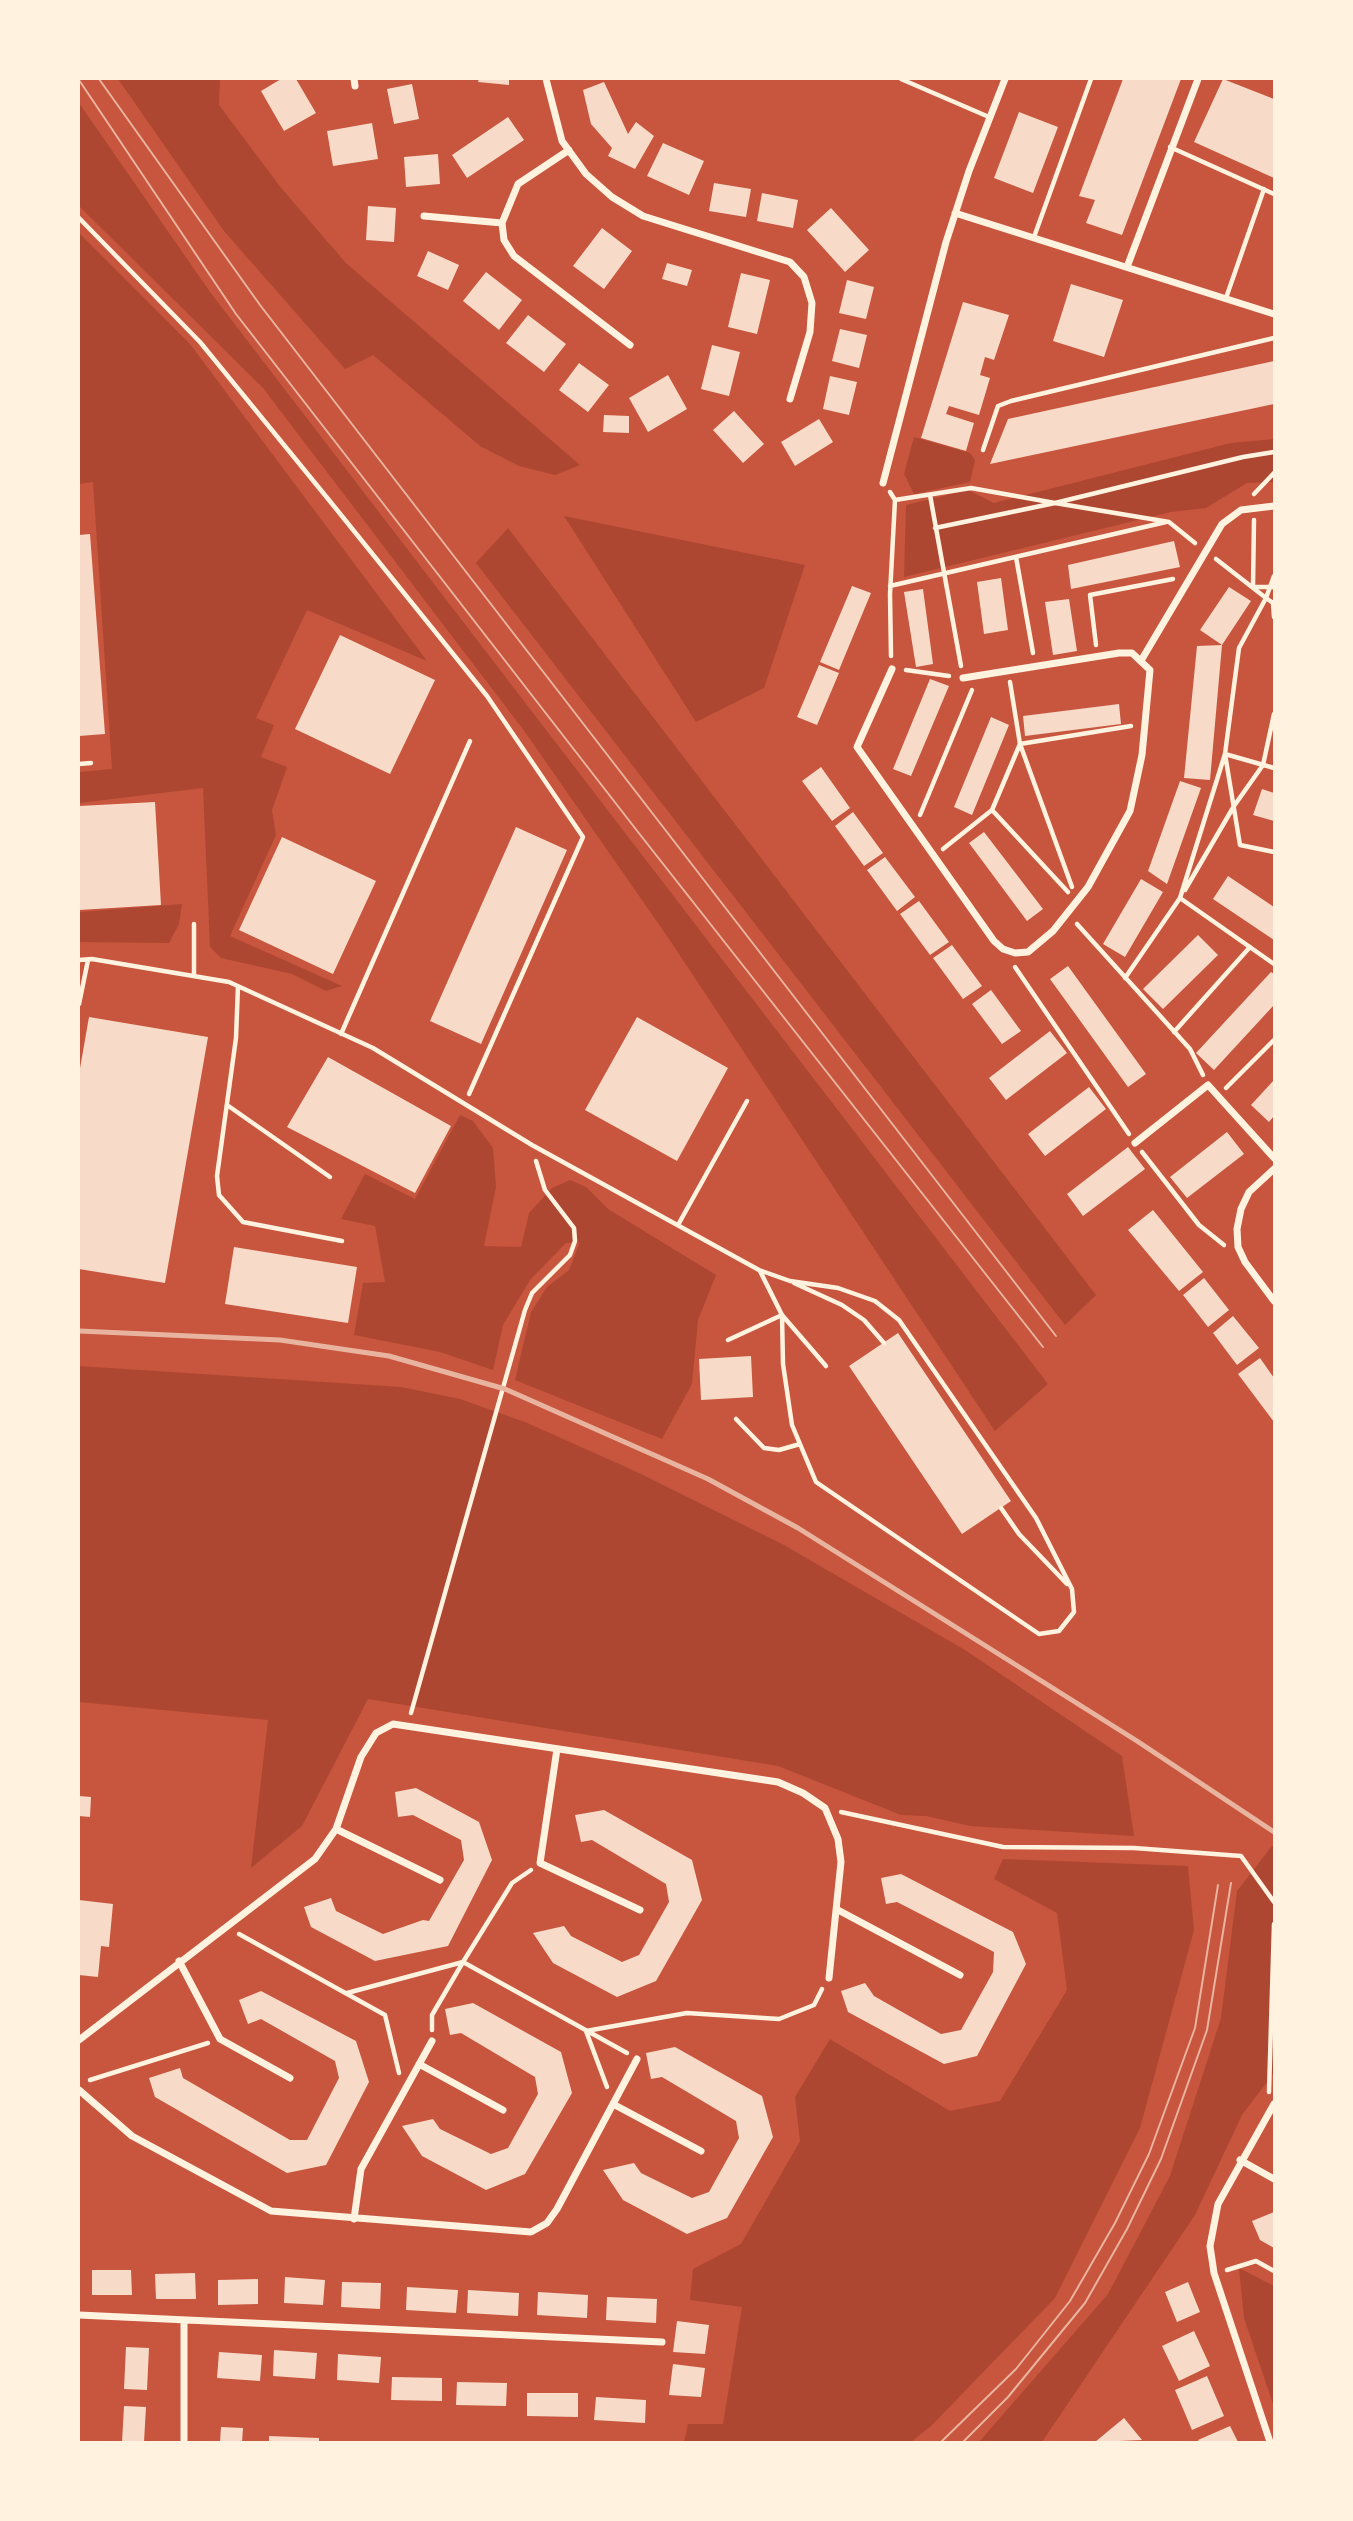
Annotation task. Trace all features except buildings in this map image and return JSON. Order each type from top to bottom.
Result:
[{"type":"street","points":[[546,79],[562,141],[586,174],[612,197],[643,216],[790,262],[804,277],[812,303],[810,332],[790,399]]},
{"type":"street","points":[[883,483],[955,212],[1005,79]]},
{"type":"street","points":[[1127,267],[1170,147],[1198,79]]},
{"type":"street","points":[[569,150],[519,184],[502,223],[504,240],[514,256],[630,345]]},
{"type":"street","points":[[955,212],[1274,314]]},
{"type":"street","points":[[424,216],[502,223]]},
{"type":"street","points":[[1142,659],[1230,515],[1274,506]]},
{"type":"street","points":[[892,668],[857,747],[1003,949],[1014,953],[1028,952],[1053,931],[1077,901],[1118,838],[1130,811],[1146,724],[1150,670],[1142,659],[1132,653],[963,678]]},
{"type":"street","points":[[1135,1143],[1208,1085],[1274,1158]]},
{"type":"street","points":[[1274,1169],[1250,1192],[1238,1222],[1238,1247],[1245,1262],[1274,1301]]},
{"type":"street","points":[[79,2040],[315,1859],[336,1829],[361,1757],[376,1733],[393,1724],[408,1724],[778,1782],[803,1793],[825,1808],[838,1839],[841,1863],[838,1910],[829,1978]]},
{"type":"street","points":[[557,1749],[540,1863],[640,1910]]},
{"type":"street","points":[[336,1829],[440,1880]]},
{"type":"street","points":[[838,1910],[960,1975]]},
{"type":"street","points":[[179,1961],[220,2039],[290,2078]]},
{"type":"street","points":[[354,2219],[361,2169],[432,2041]]},
{"type":"street","points":[[79,2090],[132,2136],[271,2211],[531,2232],[547,2223],[557,2209],[637,2059]]},
{"type":"street","points":[[419,2064],[503,2110]]},
{"type":"street","points":[[613,2104],[701,2151]]},
{"type":"street","points":[[1270,2442],[1214,2273],[1210,2246],[1218,2204],[1240,2160],[1273,2105]]},
{"type":"street","points":[[1240,2160],[1274,2179]]},
{"type":"street","points":[[79,2315],[662,2342]]},
{"type":"street","points":[[184,2320],[184,2442]]},
{"type":"lane","points":[[901,79],[990,117]]},
{"type":"lane","points":[[1034,237],[1091,79]]},
{"type":"lane","points":[[1170,147],[1274,194]]},
{"type":"lane","points":[[1226,298],[1265,189]]},
{"type":"lane","points":[[983,450],[998,406],[1274,338]]},
{"type":"lane","points":[[341,1034],[470,741]]},
{"type":"lane","points":[[79,764],[91,763]]},
{"type":"lane","points":[[194,924],[194,976]]},
{"type":"lane","points":[[79,960],[194,976],[238,986],[373,1048],[532,1145],[760,1270],[842,1305],[864,1320],[884,1343]]},
{"type":"lane","points":[[79,1004],[88,960]]},
{"type":"lane","points":[[238,986],[227,1105],[217,1176],[219,1195],[243,1222],[342,1241]]},
{"type":"lane","points":[[678,1225],[747,1101]]},
{"type":"lane","points":[[227,1105],[330,1177]]},
{"type":"lane","points":[[760,1270],[782,1315],[826,1366]]},
{"type":"lane","points":[[782,1315],[783,1364],[792,1425],[816,1482],[1039,1634],[1059,1631],[1074,1612],[1072,1589],[1036,1518],[899,1320],[876,1301],[838,1288],[790,1281]]},
{"type":"lane","points":[[729,1340],[782,1315]]},
{"type":"lane","points":[[737,1419],[764,1448],[779,1450],[800,1444]]},
{"type":"lane","points":[[1001,1508],[1019,1534],[1072,1589]]},
{"type":"path","points":[[79,218],[200,342],[342,516],[487,696],[583,837],[465,1104]]},
{"type":"path","points":[[936,528],[1274,452]]},
{"type":"path","points":[[1253,587],[1254,492],[1274,473]]},
{"type":"path","points":[[883,483],[895,500],[890,586],[892,668],[963,678],[947,573],[930,495]]},
{"type":"path","points":[[895,500],[971,488],[1169,522],[1273,603],[1274,617]]},
{"type":"path","points":[[890,586],[1169,522]]},
{"type":"path","points":[[1016,557],[1035,667]]},
{"type":"path","points":[[1097,657],[1090,595],[1192,575]]},
{"type":"path","points":[[1180,898],[1224,754],[1239,648],[1272,587],[1274,576]]},
{"type":"path","points":[[1253,587],[1272,587]]},
{"type":"path","points":[[1009,671],[1020,744],[1077,901]]},
{"type":"path","points":[[914,829],[978,676]]},
{"type":"path","points":[[1125,978],[1180,898],[1234,806],[1264,765],[1274,714]]},
{"type":"path","points":[[1020,744],[1146,724]]},
{"type":"path","points":[[934,856],[992,810],[1020,744]]},
{"type":"path","points":[[1224,754],[1274,768]]},
{"type":"path","points":[[1224,754],[1240,845],[1274,852]]},
{"type":"path","points":[[992,810],[1077,901]]},
{"type":"path","points":[[1180,898],[1274,964]]},
{"type":"path","points":[[1067,913],[1190,1049],[1208,1085]]},
{"type":"path","points":[[1174,1032],[1250,947]]},
{"type":"path","points":[[1003,949],[1135,1143],[1199,1225],[1245,1262]]},
{"type":"path","points":[[1218,1096],[1274,1040]]},
{"type":"path","points":[[408,1724],[525,1310],[532,1293],[570,1255],[575,1241],[568,1218],[545,1189],[532,1145]]},
{"type":"path","points":[[825,1808],[1003,1847],[1134,1848],[1241,1856],[1274,1902]]},
{"type":"path","points":[[432,2041],[432,2015],[463,1962],[512,1883],[540,1863]]},
{"type":"path","points":[[1273,2105],[1269,2088],[1274,1924]]},
{"type":"path","points":[[226,1927],[385,2015],[404,2092]]},
{"type":"path","points":[[346,1993],[463,1962],[637,2059]]},
{"type":"path","points":[[586,2031],[687,2013],[779,2019],[814,2005],[829,1978]]},
{"type":"path","points":[[586,2031],[613,2104]]},
{"type":"path","points":[[79,2084],[220,2039]]},
{"type":"path","points":[[1214,2273],[1256,2260],[1274,2271]]},
{"type":"shaded area","points":[[118,79],[220,79],[219,105],[282,189],[346,263],[580,465],[555,475],[519,466],[480,446],[373,355],[345,369],[224,231]]},
{"type":"shaded area","points":[[79,103],[210,292],[1048,1384],[995,1431],[667,936],[525,732],[263,388],[79,206]]},
{"type":"shaded area","points":[[79,233],[190,344],[427,661],[307,610],[256,718],[274,725],[261,757],[287,767],[272,810],[276,835],[230,936],[342,986],[326,991],[292,974],[221,958],[210,947],[203,788],[79,803],[79,772],[112,769],[93,482],[79,484]]},
{"type":"shaded area","points":[[914,437],[970,453],[975,460],[970,482],[914,494],[904,474]]},
{"type":"shaded area","points":[[1274,439],[1274,482],[1247,483],[1206,508],[1171,512],[904,577],[906,505],[968,490],[994,503],[1231,443]]},
{"type":"shaded area","points":[[564,516],[805,565],[764,688],[696,722]]},
{"type":"shaded area","points":[[508,528],[1096,1295],[1065,1325],[476,563]]},
{"type":"shaded area","points":[[182,904],[179,924],[169,943],[79,942],[79,912]]},
{"type":"shaded area","points":[[460,1115],[473,1121],[493,1148],[496,1187],[484,1246],[521,1247],[529,1213],[552,1188],[570,1180],[586,1187],[608,1209],[716,1275],[698,1320],[692,1384],[662,1439],[515,1380],[531,1312],[547,1287],[569,1270],[580,1242],[566,1243],[530,1280],[503,1325],[493,1370],[440,1352],[354,1335],[363,1283],[385,1282],[375,1226],[341,1219],[365,1174],[415,1199]]},
{"type":"shaded area","points":[[79,1366],[401,1387],[460,1399],[525,1422],[637,1472],[784,1545],[965,1650],[1122,1756],[1134,1836],[970,1826],[926,1816],[901,1815],[778,1766],[368,1699],[302,1826],[251,1868],[268,1720],[79,1702]]},
{"type":"shaded area","points":[[1272,1846],[1274,2073],[1242,2115],[1195,2215],[1042,2442],[979,2442],[1108,2294],[1170,2176],[1221,2018],[1237,1891]]},
{"type":"shaded area","points":[[1003,1859],[1188,1866],[1194,1930],[1140,2128],[1055,2298],[931,2426],[911,2442],[684,2442],[688,2424],[723,2424],[742,2307],[690,2300],[693,2269],[741,2244],[800,2141],[795,2097],[830,2039],[950,2111],[1000,2101],[1067,1990],[1057,1913],[994,1879]]},
{"type":"shaded area","points":[[1239,2268],[1274,2286],[1274,2407],[1244,2318]]},
{"type":"tram line","points":[[99,79],[260,305],[1056,1336]]},
{"type":"tram line","points":[[79,80],[236,314],[638,832],[1043,1347]]},
{"type":"tram line","points":[[963,2442],[1008,2397],[1085,2303],[1127,2229],[1161,2159],[1207,2030],[1231,1883]]},
{"type":"tram line","points":[[941,2442],[1016,2369],[1070,2301],[1115,2223],[1149,2154],[1195,2028],[1218,1885]]},
{"type":"railway","points":[[79,1331],[280,1340],[389,1356],[505,1389],[708,1479],[798,1528],[1137,1741],[1274,1832]]}]
